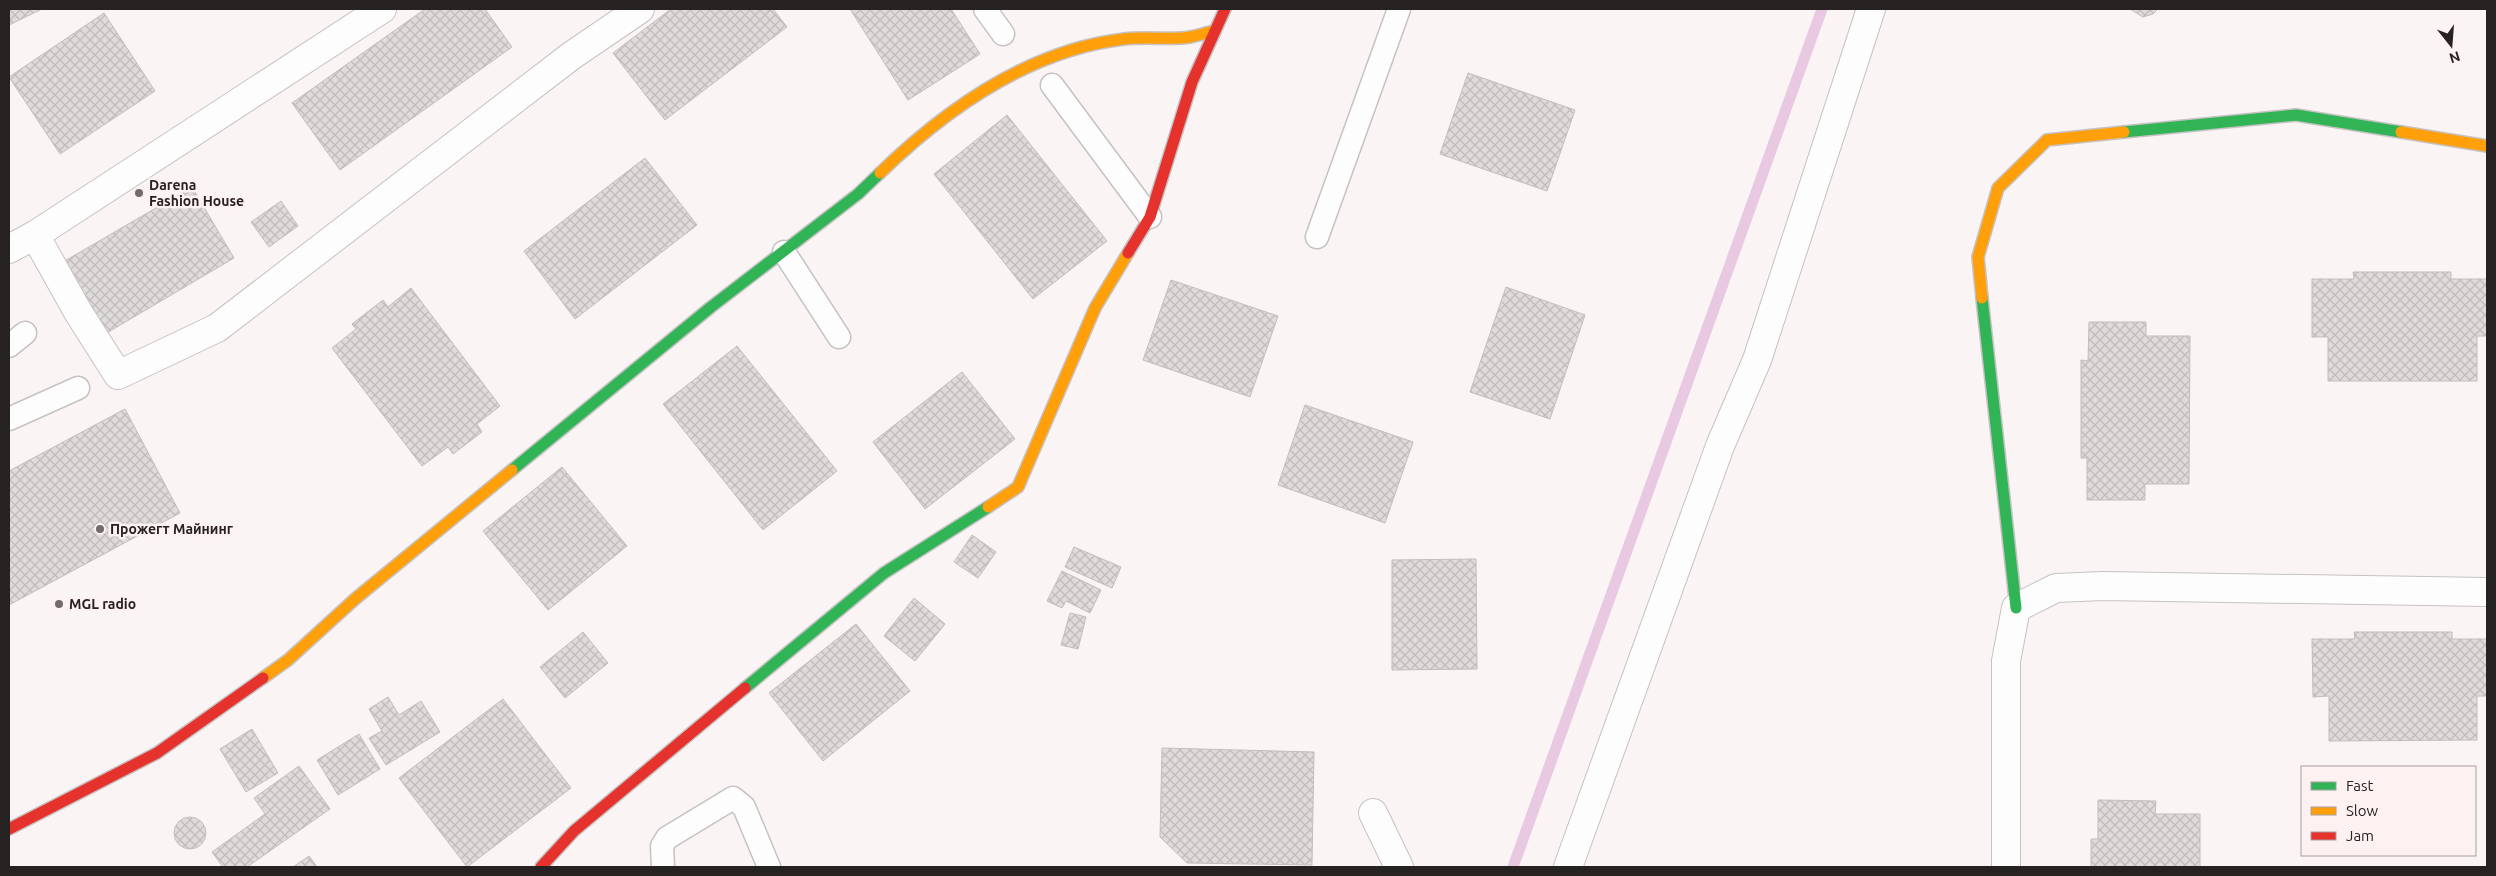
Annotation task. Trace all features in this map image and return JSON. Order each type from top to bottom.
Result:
[{"type":"street","points":[[9,249],[35,235],[382,9]]},
{"type":"street","points":[[35,235],[78,312],[118,375],[217,328],[571,56],[640,9]]},
{"type":"street","points":[[544,866],[574,831],[884,573],[966,523],[1018,487],[1095,308],[1150,217],[1192,82],[1225,9]]},
{"type":"street","points":[[1568,867],[1720,446],[1757,360],[1871,9]]},
{"type":"street","points":[[9,829],[157,754],[288,660],[355,599],[695,319],[858,194],[916,138],[946,114],[1030,65],[1087,47],[1124,39],[1184,38],[1216,31]]},
{"type":"street","points":[[2006,867],[2006,660],[2016,608],[1978,257],[1998,188],[2047,140],[2296,114],[2487,146]]},
{"type":"street","points":[[2016,608],[2056,588],[2103,586],[2487,592]]},
{"type":"street","points":[[1373,813],[1398,867]]},
{"type":"lane","points":[[985,9],[1003,34]]},
{"type":"lane","points":[[1317,236],[1399,9]]},
{"type":"lane","points":[[1052,85],[1150,217]]},
{"type":"lane","points":[[784,252],[839,337]]},
{"type":"lane","points":[[9,418],[78,388]]},
{"type":"lane","points":[[663,867],[662,846],[667,838],[733,798],[744,807],[770,867]]},
{"type":"building","points":[[9,9],[42,9],[9,25]]},
{"type":"building","points":[[425,9],[485,9],[512,47],[340,170],[292,103]]},
{"type":"building","points":[[671,9],[773,9],[787,27],[665,120],[613,53]]},
{"type":"building","points":[[850,9],[951,9],[980,54],[908,100]]},
{"type":"building","points":[[2130,9],[2158,9],[2153,14],[2143,17]]},
{"type":"building","points":[[104,13],[155,91],[60,154],[9,77]]},
{"type":"building","points":[[1468,73],[1575,110],[1547,191],[1440,154]]},
{"type":"building","points":[[1007,115],[1107,241],[1033,299],[934,174]]},
{"type":"building","points":[[645,158],[697,225],[575,319],[524,251]]},
{"type":"building","points":[[192,187],[234,258],[105,334],[63,262]]},
{"type":"building","points":[[281,201],[298,226],[269,247],[251,222]]},
{"type":"building","points":[[2353,272],[2451,272],[2451,279],[2487,279],[2487,336],[2477,336],[2477,381],[2328,381],[2328,337],[2312,337],[2312,279],[2354,279]]},
{"type":"building","points":[[1171,280],[1278,316],[1250,397],[1143,360]]},
{"type":"building","points":[[1506,287],[1585,315],[1550,419],[1470,392]]},
{"type":"building","points":[[411,288],[500,406],[477,424],[482,432],[453,454],[448,447],[422,466],[332,348],[356,329],[352,324],[383,300],[388,307]]},
{"type":"building","points":[[2089,322],[2146,322],[2146,336],[2190,336],[2189,484],[2145,484],[2145,500],[2087,500],[2087,458],[2081,458],[2081,360],[2088,361]]},
{"type":"building","points":[[737,346],[837,471],[763,530],[663,404]]},
{"type":"building","points":[[962,372],[1015,439],[925,509],[873,442]]},
{"type":"building","points":[[1305,405],[1413,442],[1385,523],[1278,485]]},
{"type":"building","points":[[125,409],[180,513],[9,605],[9,471]]},
{"type":"building","points":[[562,467],[627,546],[548,610],[483,531]]},
{"type":"building","points":[[972,535],[996,552],[978,578],[954,562]]},
{"type":"building","points":[[1074,547],[1121,567],[1112,588],[1065,567]]},
{"type":"building","points":[[1476,559],[1477,669],[1392,670],[1392,560]]},
{"type":"building","points":[[1062,571],[1101,590],[1090,613],[1066,601],[1062,608],[1047,601]]},
{"type":"building","points":[[914,598],[945,624],[915,661],[884,636]]},
{"type":"building","points":[[1070,613],[1086,617],[1078,649],[1061,645]]},
{"type":"building","points":[[856,624],[910,691],[823,761],[769,693]]},
{"type":"building","points":[[583,632],[608,663],[565,698],[540,667]]},
{"type":"building","points":[[2354,632],[2452,632],[2452,639],[2487,639],[2487,696],[2477,696],[2477,740],[2329,741],[2329,696],[2313,697],[2312,639],[2355,639]]},
{"type":"building","points":[[388,697],[399,715],[421,701],[440,732],[386,765],[369,738],[382,731],[369,709]]},
{"type":"building","points":[[503,699],[571,788],[467,867],[399,778]]},
{"type":"building","points":[[252,729],[278,773],[246,792],[220,749]]},
{"type":"building","points":[[359,734],[380,769],[338,795],[317,760]]},
{"type":"building","points":[[1162,748],[1314,752],[1312,865],[1187,863],[1160,837]]},
{"type":"building","points":[[299,766],[330,809],[247,867],[223,867],[212,852],[265,814],[254,798]]},
{"type":"building","points":[[2098,800],[2156,801],[2155,814],[2200,814],[2200,867],[2091,867],[2091,839],[2098,839]]},
{"type":"building","points":[[190,817],[196,818],[201,822],[205,827],[205,839],[201,844],[196,848],[190,849],[184,848],[179,844],[175,839],[174,833],[175,827],[179,822],[184,818]]},
{"type":"building","points":[[309,856],[317,867],[293,867]]},
{"type":"waterway","points":[[1513,867],[1822,9]]},
{"type":"traffic: fast","points":[[2124,132],[2296,115],[2401,132]]},
{"type":"traffic: fast","points":[[512,470],[711,307],[858,194],[880,173]]},
{"type":"traffic: fast","points":[[1982,298],[2016,608]]},
{"type":"traffic: fast","points":[[745,688],[884,573],[988,507]]},
{"type":"traffic: slow","points":[[880,173],[906,149],[961,105],[1023,69],[1089,45],[1131,38],[1185,38],[1215,31]]},
{"type":"traffic: slow","points":[[1982,298],[1978,257],[1998,188],[2047,140],[2124,132]]},
{"type":"traffic: slow","points":[[2401,132],[2487,146]]},
{"type":"traffic: slow","points":[[988,507],[1018,487],[1095,308],[1128,253]]},
{"type":"traffic: slow","points":[[263,678],[288,660],[355,599],[512,470]]},
{"type":"traffic: jam","points":[[1128,253],[1150,217],[1192,82],[1225,9]]},
{"type":"traffic: jam","points":[[9,829],[157,753],[263,678]]},
{"type":"traffic: jam","points":[[541,867],[574,831],[745,688]]},
{"type":"place","name":"Darena Fashion House","points":[[139,193]]},
{"type":"place","name":"Прожегт Майнинг","points":[[100,529]]},
{"type":"place","name":"MGL radio","points":[[59,604]]}]
